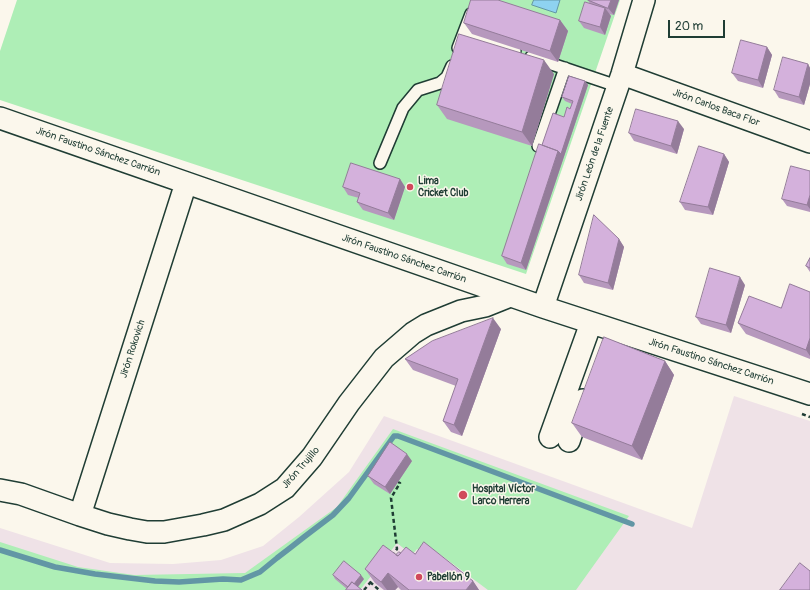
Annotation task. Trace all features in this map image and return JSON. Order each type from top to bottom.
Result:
[{"type":"street","name":"Jirón León de la Fuente","points":[[543,307],[619,80],[644,0]]},
{"type":"street","name":"Jirón Carlos Baca Flor","points":[[619,80],[810,142]]},
{"type":"street","name":"Jirón Faustino Sánchez Carrión","points":[[0,118],[510,296],[810,394]]},
{"type":"street","name":"Jirón Rokovich","points":[[80,515],[186,183]]},
{"type":"street","points":[[462,311],[470,301],[471,291],[465,280]]},
{"type":"street","name":"Jirón Trujillo","points":[[0,490],[21,494],[108,524],[147,532],[164,532],[186,529],[224,520],[260,504],[285,488],[308,463],[349,403],[384,358],[412,333],[426,325],[462,311],[485,306],[510,296]]},
{"type":"street","points":[[600,326],[601,350]]},
{"type":"street","points":[[589,385],[559,439],[600,326]]},
{"type":"lane","points":[[380,163],[403,108],[418,90],[440,83],[448,78],[475,2]]},
{"type":"lane","points":[[464,34],[565,68],[619,80]]},
{"type":"lane","points":[[538,146],[565,68]]},
{"type":"path","points":[[387,562],[397,549],[391,498],[400,483],[398,482]]},
{"type":"path","points":[[364,590],[377,574]]},
{"type":"path","points":[[370,582],[379,590]]},
{"type":"shaded area","name":"Hospital Víctor Larco Herrera","points":[[734,396],[810,421],[810,590],[0,590],[0,528],[110,563],[173,564],[221,560],[263,546],[299,517],[349,472],[384,416],[692,528]]},
{"type":"green space","name":"Lima Cricket Club","points":[[17,0],[620,0],[526,274],[0,100],[0,51]]},
{"type":"green space","points":[[393,429],[629,516],[576,590],[488,590],[430,547],[425,556],[417,549],[412,555],[397,543],[360,590],[0,590],[0,542],[78,567],[134,575],[245,573],[337,507]]},
{"type":"water","points":[[534,0],[560,0],[556,13],[532,5]]},
{"type":"building","points":[[471,0],[498,0],[560,20],[550,51],[464,23]]},
{"type":"building","points":[[588,0],[611,0],[608,8]]},
{"type":"building","points":[[585,2],[605,8],[600,27],[579,21]]},
{"type":"building","points":[[459,34],[544,60],[522,132],[437,105]]},
{"type":"building","points":[[741,40],[767,47],[758,80],[732,73]]},
{"type":"building","points":[[783,57],[808,64],[799,97],[774,90]]},
{"type":"building","points":[[569,76],[585,81],[561,154],[558,151],[542,145],[553,113],[564,117],[567,107],[570,109],[573,101],[562,97]]},
{"type":"building","points":[[636,109],[678,121],[671,146],[629,133]]},
{"type":"building","points":[[539,144],[558,151],[521,263],[502,256]]},
{"type":"building","points":[[699,146],[724,154],[708,207],[680,202]]},
{"type":"building","points":[[351,163],[400,179],[388,213],[357,202],[360,193],[343,187]]},
{"type":"building","points":[[791,166],[810,171],[810,195],[807,205],[782,199]]},
{"type":"building","points":[[594,215],[619,239],[608,283],[579,275]]},
{"type":"building","points":[[810,258],[810,268],[806,266]]},
{"type":"building","points":[[710,268],[740,277],[726,325],[696,317]]},
{"type":"building","points":[[790,284],[810,292],[810,338],[806,350],[738,323],[749,296],[781,308]]},
{"type":"building","points":[[493,318],[454,425],[443,421],[458,379],[405,359],[432,341]]},
{"type":"building","points":[[604,337],[665,361],[632,446],[572,423]]},
{"type":"building","points":[[390,442],[407,454],[385,487],[368,476]]},
{"type":"building","points":[[424,542],[473,581],[466,590],[409,590],[388,573],[381,582],[365,569],[383,545],[398,556],[406,547],[415,554]]},
{"type":"building","points":[[344,561],[361,575],[354,584],[352,582],[348,587],[333,575]]},
{"type":"building","points":[[800,563],[810,571],[810,590],[780,590]]},
{"type":"building","points":[[352,582],[362,590],[346,590]]},
{"type":"waterway","points":[[0,550],[55,567],[95,574],[155,581],[179,582],[223,579],[241,580],[260,572],[333,515],[349,498],[394,436],[398,436],[632,524]]},
{"type":"place","name":"Lima Cricket Club","points":[[410,187]]},
{"type":"place","name":"Hospital Víctor Larco Herrera","points":[[463,495]]},
{"type":"place","name":"Pabellón 9","points":[[419,577]]}]
